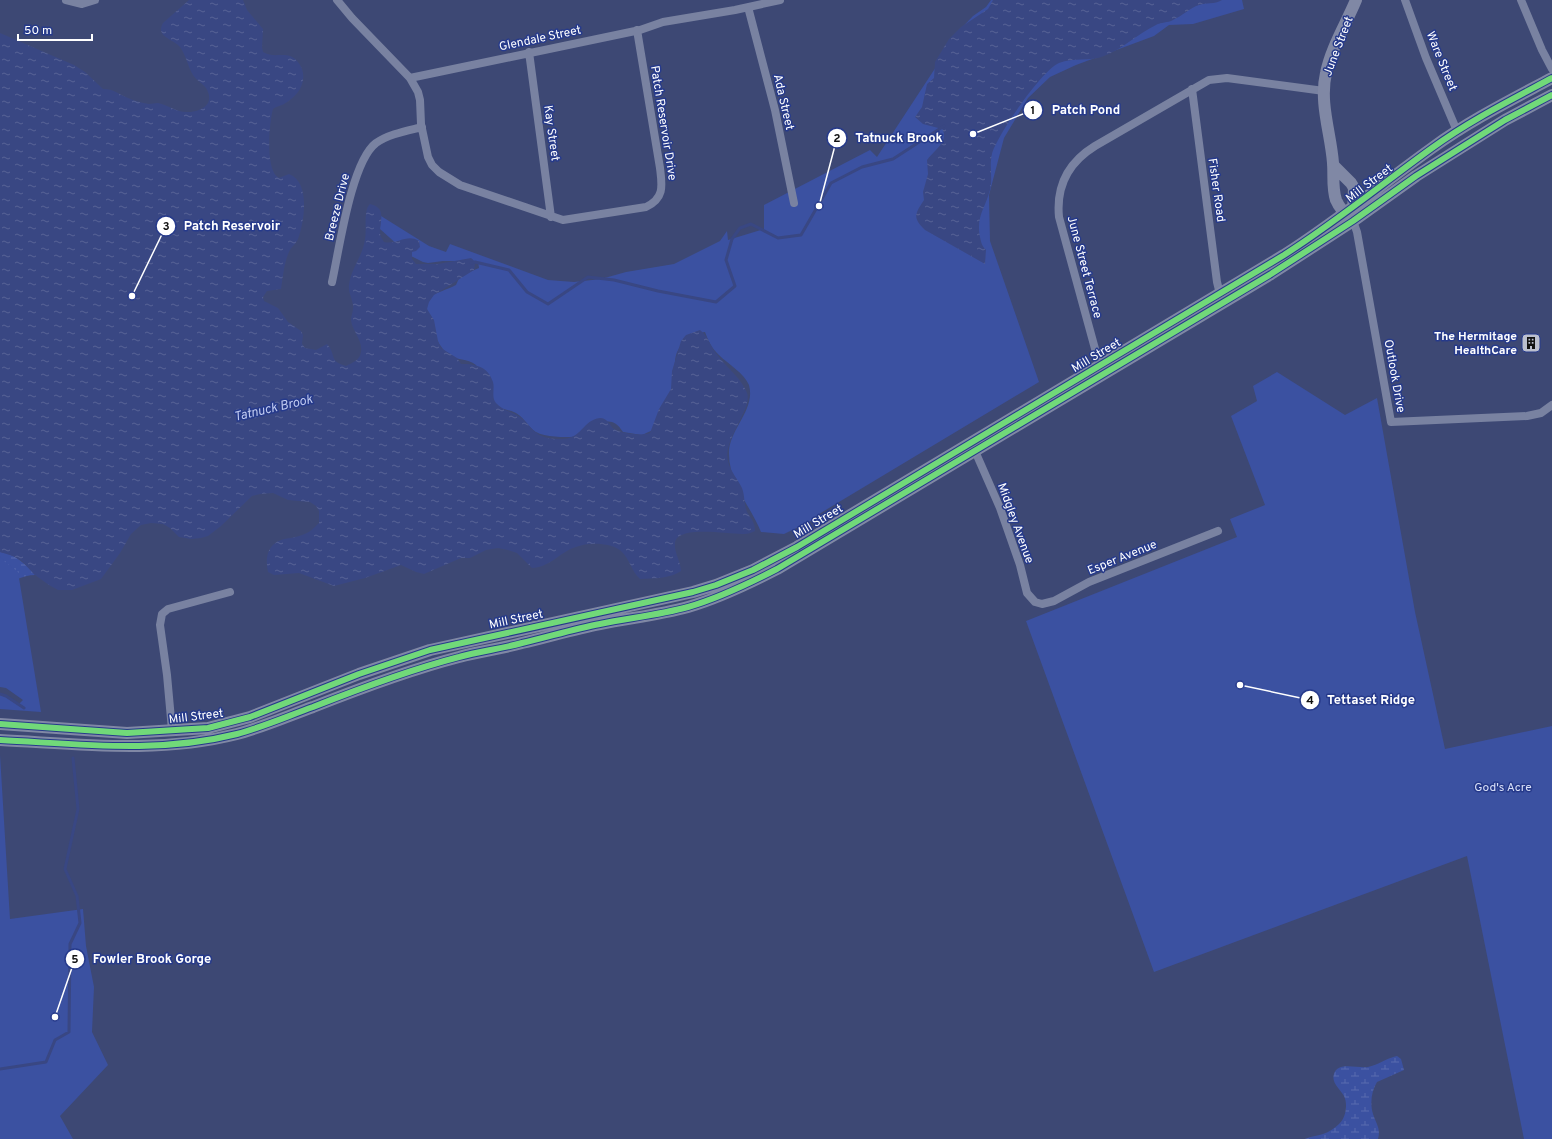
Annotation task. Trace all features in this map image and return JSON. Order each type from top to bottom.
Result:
[{"type":"main road","name":"June Street","points":[[1351,214],[1337,201],[1334,191],[1333,165],[1324,91],[1328,64],[1356,0]]},
{"type":"main road","name":"Mill Street","points":[[0,724],[127,733],[208,728],[234,722],[359,674],[430,650],[461,642],[640,610],[658,614],[688,607],[712,599],[777,569],[1271,274],[1351,214],[1432,148],[1496,108],[1552,78]]},
{"type":"main road","name":"Mill Street","points":[[0,740],[127,747],[157,746],[218,738],[272,722],[370,685],[436,663],[460,656],[520,644],[640,610],[753,570],[797,547],[1434,165],[1505,120],[1552,95]]},
{"type":"main road","points":[[1333,165],[1354,188],[1351,214]]},
{"type":"street","points":[[66,0],[82,4],[95,0]]},
{"type":"street","points":[[337,0],[352,18],[410,78]]},
{"type":"street","name":"Glendale Street","points":[[410,78],[637,30],[663,22],[780,0]]},
{"type":"street","name":"Ware Street","points":[[1404,0],[1426,58],[1457,131]]},
{"type":"street","points":[[1521,0],[1542,50],[1552,69]]},
{"type":"street","name":"Ada Street","points":[[748,7],[775,110],[794,203]]},
{"type":"street","name":"Patch Reservoir Drive","points":[[410,78],[418,92],[420,100],[422,127],[428,157],[432,165],[439,172],[460,185],[563,220],[646,207],[653,204],[661,192],[662,186],[637,30]]},
{"type":"street","name":"Kay Street","points":[[529,52],[551,217]]},
{"type":"street","name":"June Street Terrace","points":[[1100,366],[1060,223],[1058,205],[1060,187],[1072,166],[1090,149],[1209,80],[1227,78],[1324,91]]},
{"type":"street","name":"Fisher Road","points":[[1192,89],[1217,282],[1220,294]]},
{"type":"street","name":"Breeze Drive","points":[[332,282],[352,189],[363,160],[375,144],[388,137],[422,127]]},
{"type":"street","name":"Outlook Drive","points":[[1351,214],[1357,232],[1391,422],[1527,416],[1541,413],[1552,405]]},
{"type":"street","name":"Midgley Avenue","points":[[976,451],[1000,508],[1020,565],[1027,593],[1036,602]]},
{"type":"street","name":"Esper Avenue","points":[[1036,602],[1042,604],[1054,601],[1089,582],[1218,531]]},
{"type":"street","points":[[172,730],[167,675],[160,625],[162,614],[168,609],[230,592]]},
{"type":"green space","points":[[991,0],[1242,0],[1244,9],[1193,24],[1169,25],[1154,36],[1076,65],[1050,77],[1028,98],[1004,138],[989,195],[990,241],[1039,382],[824,511],[813,518],[813,520],[784,534],[761,532],[736,485],[730,465],[730,445],[749,403],[749,385],[740,373],[714,350],[705,332],[693,335],[681,346],[678,351],[675,362],[673,386],[655,429],[642,435],[623,432],[617,425],[611,422],[604,422],[570,437],[540,434],[535,432],[516,413],[496,407],[476,365],[448,354],[439,343],[428,318],[427,309],[431,296],[456,285],[460,276],[479,268],[478,261],[423,262],[409,255],[380,229],[381,216],[429,246],[446,252],[450,244],[548,280],[574,282],[601,279],[626,272],[674,264],[720,241],[727,231],[728,240],[764,229],[764,205],[870,150],[877,157],[953,41],[953,37],[973,16],[986,7]]},
{"type":"green space","name":"God's Acre","points":[[1277,372],[1345,415],[1377,398],[1415,612],[1445,749],[1552,726],[1552,1139],[1524,1139],[1467,856],[1154,972],[1026,621],[1237,537],[1230,519],[1265,505],[1231,416],[1257,401],[1253,386]]},
{"type":"green space","points":[[0,552],[15,557],[24,563],[35,575],[26,576],[16,580],[0,590]]},
{"type":"green space","points":[[0,556],[18,572],[41,712],[0,709],[0,693],[19,704],[23,700],[6,688],[0,687]]},
{"type":"green space","points":[[0,755],[10,919],[83,909],[86,946],[94,987],[92,1032],[108,1065],[60,1116],[73,1139],[0,1139]]},
{"type":"green space","points":[[1397,1056],[1401,1059],[1404,1070],[1377,1082],[1372,1094],[1373,1114],[1379,1129],[1378,1139],[1305,1139],[1330,1131],[1343,1118],[1346,1111],[1346,1103],[1344,1096],[1336,1086],[1333,1077],[1336,1070],[1349,1066],[1368,1067]]},
{"type":"water","points":[[189,0],[243,0],[247,10],[263,29],[263,52],[270,55],[287,55],[292,57],[298,61],[302,69],[303,80],[300,90],[289,101],[273,109],[270,125],[269,146],[270,157],[275,174],[279,178],[289,174],[296,178],[301,185],[304,214],[298,239],[287,256],[281,289],[267,291],[263,297],[264,301],[278,308],[288,322],[301,331],[303,335],[302,344],[305,348],[316,350],[327,344],[332,351],[335,360],[346,366],[355,361],[360,355],[360,343],[351,320],[353,307],[349,285],[352,273],[364,245],[367,211],[370,204],[376,206],[381,212],[380,233],[384,242],[393,242],[410,238],[419,241],[420,247],[416,251],[412,252],[412,259],[416,264],[438,264],[471,258],[474,260],[474,270],[434,295],[429,302],[427,309],[434,320],[438,341],[441,348],[457,358],[461,364],[476,365],[488,372],[493,382],[494,398],[496,403],[520,417],[534,431],[542,436],[555,439],[571,437],[577,434],[589,423],[600,418],[605,419],[614,429],[622,432],[637,434],[650,433],[659,409],[671,389],[672,371],[681,341],[686,335],[700,330],[706,336],[716,354],[742,383],[747,393],[748,399],[746,407],[729,444],[727,453],[732,472],[742,488],[746,509],[754,523],[755,531],[745,534],[693,532],[684,534],[677,538],[675,544],[681,571],[677,574],[661,578],[640,579],[621,551],[611,546],[594,544],[573,548],[543,566],[532,568],[517,553],[498,548],[486,550],[470,558],[461,558],[424,574],[401,565],[365,578],[334,586],[299,573],[274,575],[268,572],[268,553],[276,542],[307,533],[319,523],[319,511],[316,506],[310,502],[288,500],[273,493],[252,496],[221,526],[208,536],[201,538],[191,539],[179,537],[170,528],[163,524],[151,523],[141,525],[131,534],[120,553],[101,579],[72,590],[58,590],[35,575],[22,561],[13,556],[0,552],[0,33],[74,65],[85,72],[103,89],[113,91],[130,99],[141,102],[149,104],[158,103],[179,111],[192,112],[206,106],[208,103],[209,94],[206,88],[193,75],[180,47],[161,32],[163,23]]},
{"type":"water","points":[[993,0],[1222,0],[1199,5],[1171,21],[1158,24],[1111,53],[1099,58],[1070,60],[1059,63],[1051,68],[1042,78],[1011,119],[1002,133],[992,154],[991,186],[979,223],[981,241],[986,250],[985,264],[925,230],[918,222],[916,215],[924,200],[923,192],[928,174],[927,160],[940,146],[944,138],[944,133],[942,129],[923,124],[915,117],[922,107],[927,84],[934,78],[935,62],[949,39],[961,27],[988,9]]},
{"type":"waterway","name":"Tatnuck Brook","points":[[471,263],[475,262],[509,270],[527,292],[548,304],[588,277],[614,280],[658,291],[716,302],[735,286],[726,260],[732,239],[740,228],[751,224],[778,238],[801,235],[831,183],[862,167],[893,159],[944,126]]},
{"type":"waterway","points":[[0,694],[6,696],[24,708]]},
{"type":"waterway","points":[[0,1069],[46,1062],[55,1040],[69,1032],[70,944],[80,923],[77,896],[65,869],[78,809],[73,758]]},
{"type":"cycle path","points":[[0,724],[127,733],[208,728],[250,717],[359,674],[430,650],[693,592],[716,585],[753,570],[797,547],[1284,255],[1446,138],[1490,111],[1552,78]]},
{"type":"cycle path","points":[[0,740],[89,745],[148,746],[178,744],[237,734],[385,680],[440,662],[590,626],[677,610],[722,595],[777,569],[1271,274],[1353,221],[1416,176],[1505,120],[1552,95]]},
{"type":"place","name":"Patch Pond","points":[[973,134]]},
{"type":"place","name":"Tatnuck Brook","points":[[819,206]]},
{"type":"place","name":"Patch Reservoir","points":[[132,296]]},
{"type":"place","name":"The Hermitage HealthCare","points":[[1531,343]]},
{"type":"place","name":"Tettaset Ridge","points":[[1240,685]]},
{"type":"place","name":"Fowler Brook Gorge","points":[[55,1017]]}]
